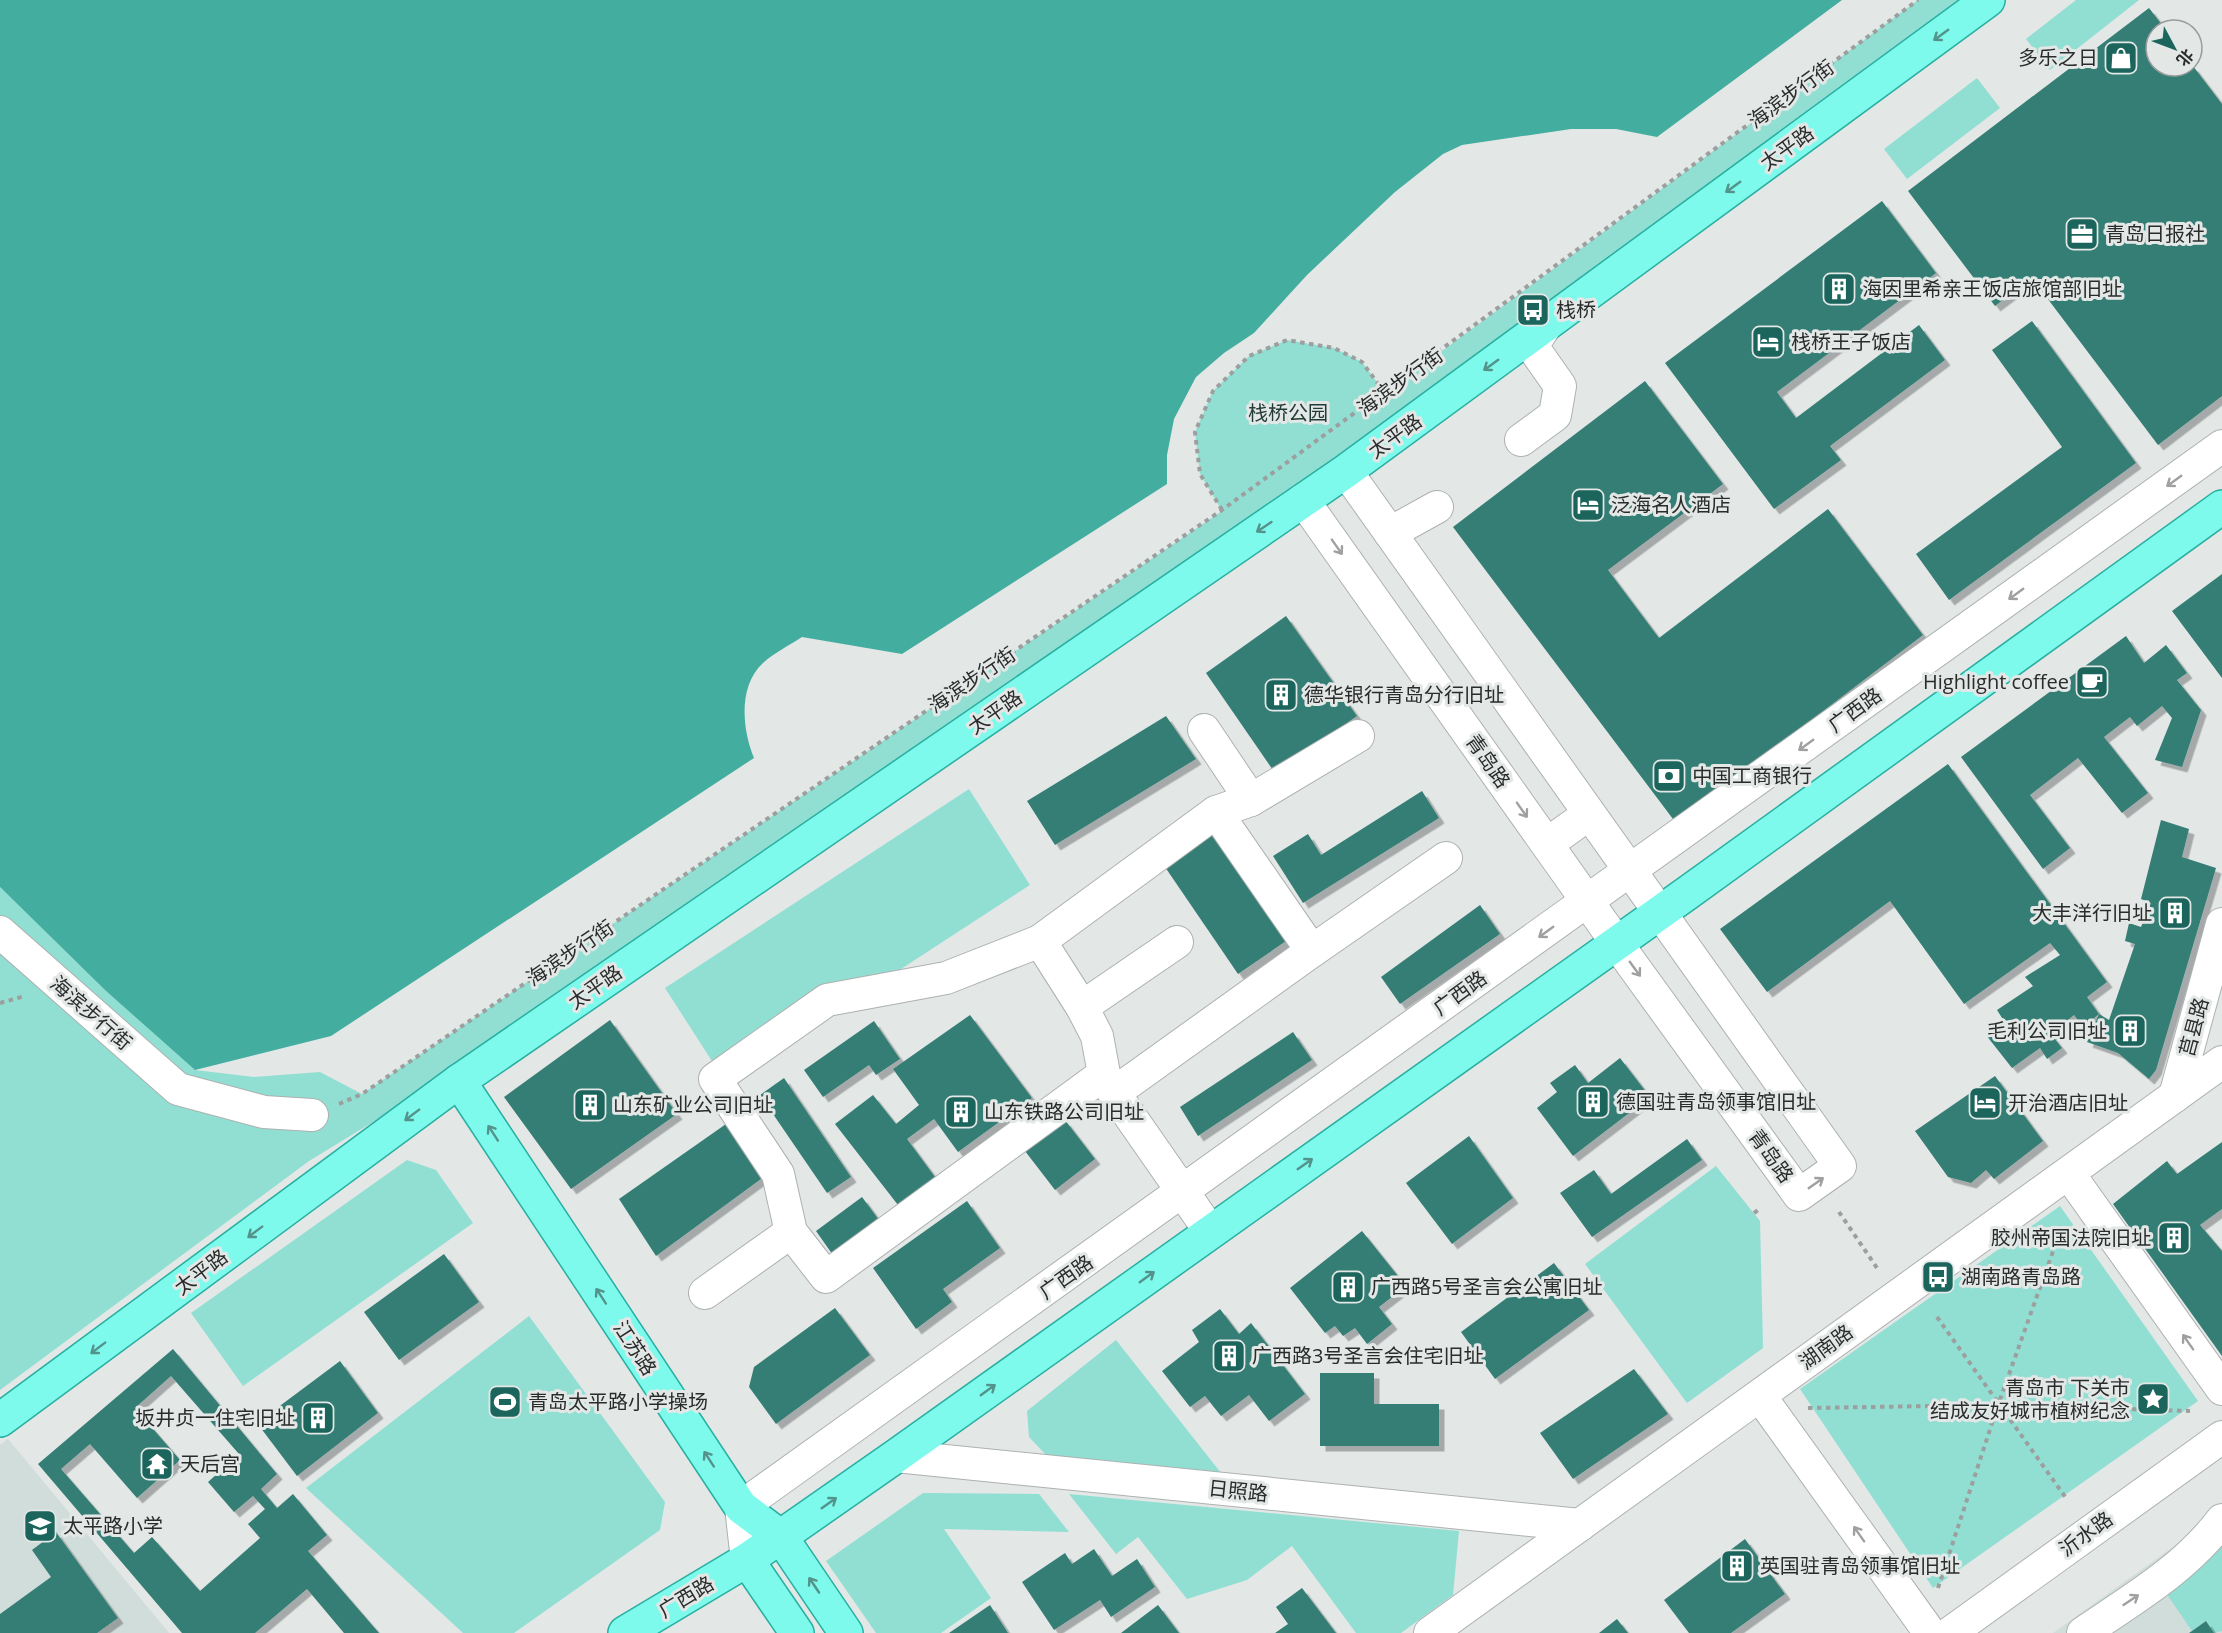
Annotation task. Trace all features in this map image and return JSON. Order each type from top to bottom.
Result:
[{"type":"main road","name":"太平路","points":[[0,1420],[459,1081],[1346,471],[1988,0]]},
{"type":"main road","name":"广西路","points":[[625,1633],[747,1560],[896,1456],[1616,943],[2222,507]]},
{"type":"main road","name":"江苏路","points":[[459,1081],[741,1507],[781,1537],[846,1633]]},
{"type":"main road","points":[[747,1560],[797,1633]]},
{"type":"street","points":[[1521,440],[1555,415],[1560,386],[1532,346],[1546,325]]},
{"type":"street","name":"广西路","points":[[741,1507],[2222,446]]},
{"type":"street","name":"青岛路","points":[[1303,500],[1616,943],[1799,1195],[1840,1166],[1346,471]]},
{"type":"street","points":[[1360,580],[1396,542],[1437,507]]},
{"type":"street","points":[[1204,730],[1251,800]]},
{"type":"street","points":[[1358,736],[1251,800],[1216,812],[1040,941],[946,978],[827,1000],[715,1079],[777,1174],[791,1232],[826,1277],[1109,1084],[1312,951],[1446,858]]},
{"type":"street","points":[[1216,812],[1312,951]]},
{"type":"street","points":[[1547,844],[1589,814]]},
{"type":"street","name":"莒县路","points":[[2175,1096],[2222,924]]},
{"type":"street","name":"海滨步行街","points":[[0,932],[178,1089],[264,1112],[312,1115]]},
{"type":"street","points":[[1040,941],[1082,1007],[1097,1036],[1109,1084],[1210,1232]]},
{"type":"street","points":[[1082,1007],[1178,942]]},
{"type":"street","name":"湖南路","points":[[1430,1633],[2222,1062]]},
{"type":"street","points":[[2069,1174],[2222,1389]]},
{"type":"street","points":[[705,1293],[791,1232]]},
{"type":"street","points":[[1760,1396],[1929,1633]]},
{"type":"street","name":"沂水路","points":[[1950,1633],[2222,1437]]},
{"type":"street","name":"日照路","points":[[896,1456],[1580,1525]]},
{"type":"street","points":[[741,1507],[747,1560]]},
{"type":"street","points":[[2083,1633],[2179,1567],[2204,1544],[2222,1520]]},
{"type":"path","name":"海滨步行街","points":[[312,1115],[362,1094],[1222,510],[1385,393],[1918,0]]},
{"type":"path","points":[[1222,510],[1200,474],[1195,432],[1213,391],[1249,356],[1287,340],[1334,348],[1362,362],[1385,393]]},
{"type":"path","points":[[1754,1213],[1761,1208]]},
{"type":"path","points":[[1839,1212],[1877,1268]]},
{"type":"path","points":[[1938,1588],[1998,1405],[2062,1226]]},
{"type":"path","points":[[1937,1317],[2066,1498]]},
{"type":"path","points":[[1808,1407],[1998,1405],[2190,1411]]},
{"type":"shaded area","points":[[0,0],[1842,0],[1657,137],[1616,129],[1571,129],[1462,145],[1443,154],[1395,192],[1307,275],[1254,333],[1224,353],[1196,377],[1174,419],[1167,455],[1167,484],[902,654],[802,637],[777,652],[755,672],[746,696],[745,721],[754,758],[331,1036],[195,1070],[106,991],[0,887]]},
{"type":"shaded area","name":"太平路小学","points":[[8,1439],[169,1633],[0,1633],[0,1445]]},
{"type":"shaded area","points":[[2222,1512],[2222,1633],[2053,1633]]},
{"type":"green space","name":"栈桥公园","points":[[1918,0],[1964,0],[1273,505],[378,1119],[309,1161],[0,1390],[0,887],[106,991],[195,1070],[254,1077],[320,1072],[362,1094],[1222,511],[1200,474],[1195,432],[1213,391],[1249,356],[1287,340],[1334,348],[1362,362],[1385,393]]},
{"type":"green space","points":[[2076,0],[2139,0],[2050,70],[2026,39]]},
{"type":"green space","points":[[1977,78],[2000,108],[1907,179],[1884,149]]},
{"type":"green space","points":[[969,789],[1030,885],[726,1083],[665,988]]},
{"type":"green space","points":[[407,1160],[436,1170],[473,1223],[243,1386],[191,1313]]},
{"type":"green space","points":[[1716,1166],[1760,1221],[1763,1348],[1687,1403],[1585,1264]]},
{"type":"green space","points":[[2060,1206],[2198,1401],[1933,1588],[1800,1389]]},
{"type":"green space","name":"青岛太平路小学操场","points":[[529,1316],[665,1502],[660,1530],[514,1633],[463,1633],[306,1488]]},
{"type":"green space","points":[[1116,1340],[1225,1478],[1048,1457],[1029,1437],[1027,1411]]},
{"type":"green space","points":[[923,1493],[1039,1494],[1069,1532],[944,1529],[991,1598],[941,1633],[876,1633],[826,1561]]},
{"type":"green space","points":[[1069,1494],[1459,1531],[1453,1595],[1401,1633],[1356,1633],[1292,1546],[1247,1580],[1187,1599],[1138,1537],[1116,1554]]},
{"type":"green space","points":[[2222,1535],[2222,1631],[2214,1633],[2206,1621],[2192,1631],[2164,1590]]},
{"type":"building","name":"青岛日报社","points":[[2149,8],[2157,18],[2144,18],[2144,78],[2202,78],[2222,104],[2222,396],[2158,445],[2032,278],[1995,306],[1908,191]]},
{"type":"building","name":"栈桥王子饭店","points":[[1882,201],[1936,273],[1777,392],[1796,418],[1919,325],[1945,360],[1830,446],[1841,460],[1774,509],[1665,363]]},
{"type":"building","points":[[2032,321],[2136,463],[1949,600],[1916,554],[2062,447],[1992,350]]},
{"type":"building","points":[[1645,381],[1723,484],[1608,570],[1659,638],[1828,509],[1923,635],[1676,823],[1453,527]]},
{"type":"building","points":[[2222,574],[2222,678],[2172,611]]},
{"type":"building","name":"德华银行青岛分行旧址","points":[[1286,616],[1357,716],[1275,773],[1206,673]]},
{"type":"building","points":[[2126,636],[2144,663],[2166,645],[2187,673],[2177,680],[2201,710],[2182,767],[2155,760],[2172,718],[2162,706],[2137,726],[2130,717],[2104,737],[2148,793],[2122,813],[2078,758],[2030,795],[2070,848],[2043,869],[1961,757]]},
{"type":"building","points":[[1166,716],[1196,759],[1055,845],[1027,801]]},
{"type":"building","points":[[1948,764],[2107,982],[2087,997],[2099,1014],[2083,1027],[2074,1015],[2051,1034],[2062,1048],[2047,1059],[2040,1048],[2012,1068],[1986,1035],[2004,1021],[1997,1010],[2033,986],[2025,977],[2060,955],[2050,943],[1964,1004],[1890,901],[1767,992],[1720,929]]},
{"type":"building","points":[[1422,791],[1439,818],[1303,903],[1273,856],[1308,834],[1321,855]]},
{"type":"building","name":"大丰洋行旧址","points":[[2161,820],[2189,829],[2182,857],[2216,868],[2156,1070],[2149,1079],[2118,1053],[2087,1042],[2099,1014],[2109,1020],[2135,944],[2125,941],[2129,923],[2141,927],[2151,903],[2141,899]]},
{"type":"building","points":[[1212,835],[1286,941],[1238,974],[1165,867]]},
{"type":"building","points":[[1480,905],[1500,934],[1400,1004],[1381,977]]},
{"type":"building","name":"山东铁路公司旧址","points":[[970,1015],[1032,1098],[958,1152],[934,1119],[907,1139],[935,1177],[898,1205],[835,1124],[873,1095],[896,1124],[919,1105],[893,1069]]},
{"type":"building","name":"山东矿业公司旧址","points":[[610,1020],[677,1114],[571,1189],[504,1097]]},
{"type":"building","points":[[874,1021],[900,1059],[876,1075],[869,1065],[823,1097],[804,1070]]},
{"type":"building","points":[[1293,1032],[1312,1060],[1198,1136],[1180,1107]]},
{"type":"building","name":"德国驻青岛领事馆旧址","points":[[1620,1058],[1650,1097],[1573,1156],[1537,1108],[1557,1092],[1550,1083],[1575,1065],[1588,1083]]},
{"type":"building","name":"开治酒店旧址","points":[[1995,1076],[2043,1141],[1994,1179],[1986,1170],[1971,1183],[1948,1177],[1915,1131]]},
{"type":"building","points":[[784,1078],[851,1177],[827,1193],[760,1095]]},
{"type":"building","points":[[1065,1120],[1095,1159],[1055,1190],[1025,1151]]},
{"type":"building","points":[[726,1124],[765,1176],[656,1256],[619,1199]]},
{"type":"building","points":[[1469,1136],[1513,1198],[1452,1244],[1406,1183]]},
{"type":"building","points":[[1687,1139],[1702,1160],[1592,1237],[1560,1193],[1594,1170],[1611,1194]]},
{"type":"building","name":"胶州帝国法院旧址","points":[[2222,1142],[2222,1209],[2200,1225],[2222,1251],[2222,1356],[2113,1204],[2167,1161],[2177,1174]]},
{"type":"building","points":[[862,1197],[882,1224],[835,1258],[816,1231]]},
{"type":"building","points":[[967,1201],[1000,1248],[943,1289],[952,1302],[916,1329],[873,1268]]},
{"type":"building","name":"广西路5号圣言会公寓旧址","points":[[1362,1231],[1406,1286],[1379,1307],[1392,1324],[1367,1344],[1355,1328],[1343,1336],[1335,1326],[1325,1333],[1290,1288]]},
{"type":"building","points":[[444,1254],[479,1302],[399,1360],[364,1312]]},
{"type":"building","points":[[1554,1263],[1589,1310],[1495,1379],[1461,1332]]},
{"type":"building","points":[[835,1308],[870,1355],[776,1424],[749,1387],[754,1367]]},
{"type":"building","name":"广西路3号圣言会住宅旧址","points":[[1220,1309],[1239,1334],[1251,1323],[1305,1394],[1269,1421],[1249,1395],[1221,1416],[1205,1396],[1190,1407],[1162,1371],[1199,1342],[1192,1330]]},
{"type":"building","points":[[173,1349],[277,1474],[261,1489],[277,1508],[293,1494],[327,1535],[308,1551],[379,1633],[344,1633],[307,1589],[255,1633],[182,1633],[38,1464]],"holes":[[[171,1376],[239,1454],[208,1482],[234,1512],[253,1496],[265,1509],[248,1524],[260,1538],[200,1591],[152,1537],[134,1553],[61,1469],[90,1444],[137,1498],[180,1460],[135,1408]]]},
{"type":"building","name":"坂井贞一住宅旧址","points":[[340,1361],[378,1413],[297,1476],[257,1423]]},
{"type":"building","points":[[1634,1369],[1668,1414],[1573,1479],[1540,1433]]},
{"type":"building","points":[[1320,1373],[1374,1373],[1374,1404],[1439,1404],[1439,1446],[1320,1446]]},
{"type":"building","points":[[56,1532],[118,1618],[97,1633],[0,1633],[0,1614],[51,1577],[32,1550]]},
{"type":"building","name":"英国驻青岛领事馆旧址","points":[[1745,1539],[1785,1594],[1731,1633],[1689,1633],[1664,1600]]},
{"type":"building","points":[[1094,1549],[1112,1576],[1137,1559],[1155,1587],[1111,1617],[1100,1600],[1054,1630],[1022,1582],[1065,1553],[1072,1564]]},
{"type":"building","points":[[1302,1588],[1336,1633],[1275,1633],[1288,1624],[1276,1607]]},
{"type":"building","points":[[990,1605],[1008,1633],[949,1633]]},
{"type":"building","points":[[1158,1605],[1179,1633],[1121,1633]]},
{"type":"building","points":[[1617,1619],[1628,1633],[1599,1633]]},
{"type":"building","points":[[2206,1621],[2214,1633],[2189,1633],[2192,1631]]},
{"type":"place","name":"多乐之日","points":[[2121,58]]},
{"type":"place","name":"青岛日报社","points":[[2082,234]]},
{"type":"place","name":"海因里希亲王饭店旅馆部旧址","points":[[1839,289]]},
{"type":"place","name":"栈桥","points":[[1533,310]]},
{"type":"place","name":"栈桥王子饭店","points":[[1768,342]]},
{"type":"place","name":"泛海名人酒店","points":[[1588,505]]},
{"type":"place","name":"Highlight coffee","points":[[2092,682]]},
{"type":"place","name":"德华银行青岛分行旧址","points":[[1281,695]]},
{"type":"place","name":"中国工商银行","points":[[1669,776]]},
{"type":"place","name":"大丰洋行旧址","points":[[2175,913]]},
{"type":"place","name":"毛利公司旧址","points":[[2130,1031]]},
{"type":"place","name":"德国驻青岛领事馆旧址","points":[[1593,1102]]},
{"type":"place","name":"开治酒店旧址","points":[[1985,1103]]},
{"type":"place","name":"山东矿业公司旧址","points":[[590,1105]]},
{"type":"place","name":"山东铁路公司旧址","points":[[961,1112]]},
{"type":"place","name":"胶州帝国法院旧址","points":[[2174,1238]]},
{"type":"place","name":"湖南路青岛路","points":[[1938,1277]]},
{"type":"place","name":"广西路5号圣言会公寓旧址","points":[[1348,1287]]},
{"type":"place","name":"广西路3号圣言会住宅旧址","points":[[1229,1356]]},
{"type":"place","name":"青岛市 下关市 结成友好城市植树纪念","points":[[2153,1399]]},
{"type":"place","name":"青岛太平路小学操场","points":[[505,1402]]},
{"type":"place","name":"坂井贞一住宅旧址","points":[[318,1418]]},
{"type":"place","name":"天后宫","points":[[157,1464]]},
{"type":"place","name":"太平路小学","points":[[40,1526]]},
{"type":"place","name":"英国驻青岛领事馆旧址","points":[[1737,1566]]}]
